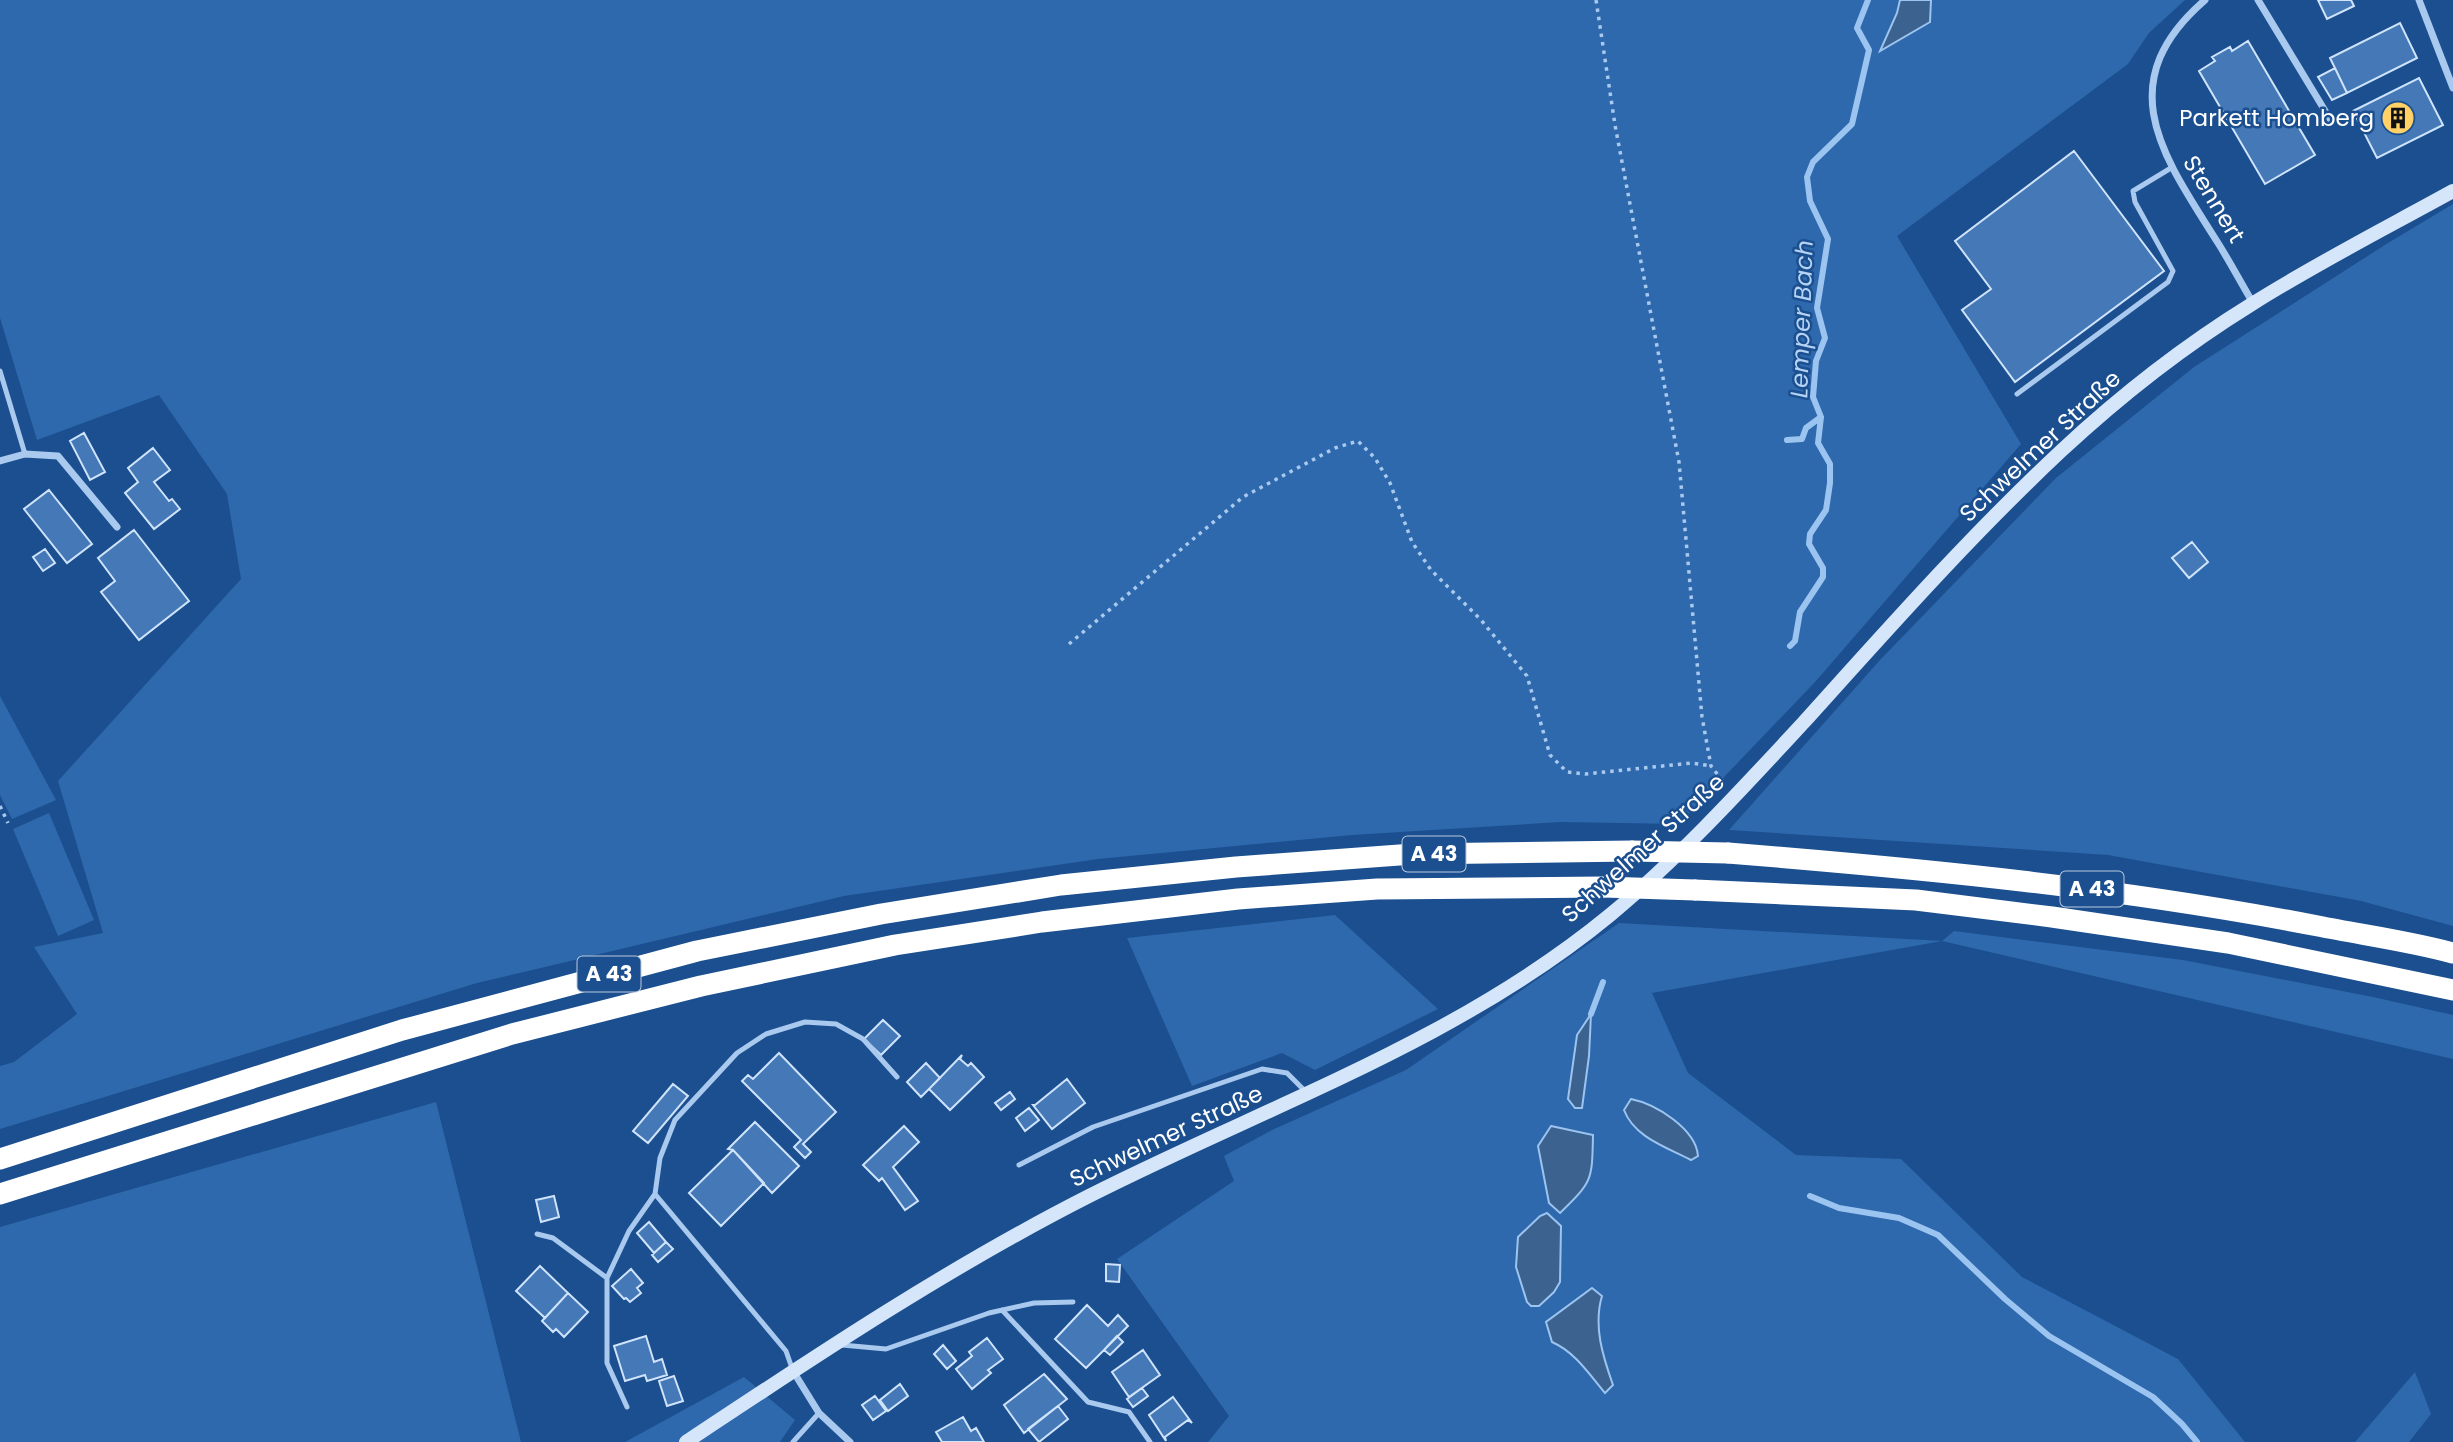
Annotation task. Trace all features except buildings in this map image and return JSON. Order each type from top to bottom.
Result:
[{"type":"highway","name":"A 43","points":[[0,1159],[402,1030],[696,951],[881,914],[1061,886],[1236,867],[1413,854],[1632,851],[1728,853],[1931,870],[2057,884],[2232,909],[2453,953]]},
{"type":"highway","name":"A 43","points":[[0,1195],[512,1034],[701,986],[895,945],[1042,922],[1237,899],[1377,889],[1604,887],[1916,900],[2228,943],[2453,990]]},
{"type":"main road","name":"Schwelmer Straße","points":[[687,1442],[793,1371],[1004,1239],[1093,1194],[1309,1094],[1489,999],[1554,956],[1609,916],[1711,823],[1961,552],[2058,454],[2114,404],[2172,358],[2253,303],[2453,191]]},
{"type":"street","name":"Stennert","points":[[2205,0],[2182,23],[2169,41],[2154,81],[2152,107],[2156,130],[2171,168],[2253,303]]},
{"type":"street","points":[[2258,0],[2330,119]]},
{"type":"street","points":[[2419,0],[2453,88]]},
{"type":"street","points":[[0,461],[25,454],[58,456],[117,527]]},
{"type":"street","points":[[793,1371],[819,1413],[850,1442]]},
{"type":"lane","points":[[2017,394],[2168,282],[2173,271],[2135,202],[2133,191],[2171,168]]},
{"type":"lane","points":[[0,370],[25,454]]},
{"type":"lane","points":[[627,1408],[607,1363],[607,1278],[629,1231],[655,1194],[660,1158],[675,1120],[737,1053],[766,1034],[805,1022],[836,1024],[863,1039],[897,1077]]},
{"type":"lane","points":[[1019,1165],[1093,1127],[1262,1069],[1287,1073],[1309,1094]]},
{"type":"lane","points":[[655,1194],[786,1351],[793,1371]]},
{"type":"lane","points":[[537,1234],[553,1238],[607,1278]]},
{"type":"lane","points":[[835,1345],[886,1349],[1002,1310],[1034,1303],[1073,1302]]},
{"type":"lane","points":[[1002,1310],[1088,1402],[1129,1412],[1150,1442]]},
{"type":"lane","points":[[793,1442],[819,1413]]},
{"type":"path","points":[[1595,0],[1615,125],[1679,462],[1702,717],[1711,766],[1735,797]]},
{"type":"path","points":[[1069,644],[1243,497],[1335,448],[1358,441],[1375,458],[1390,483],[1412,542],[1431,569],[1481,620],[1527,676],[1550,755],[1567,772],[1585,774],[1692,763],[1711,766]]},
{"type":"path","points":[[0,806],[8,822]]},
{"type":"shaded area","points":[[0,0],[2185,0],[2149,33],[2128,64],[1897,236],[2021,444],[1816,681],[1679,824],[1561,822],[1352,835],[1098,859],[844,896],[477,983],[0,1129],[0,1066],[14,1062],[77,1014],[34,947],[103,933],[58,781],[241,579],[227,494],[159,395],[37,440],[0,318]]},
{"type":"shaded area","points":[[1900,0],[1931,0],[1930,22],[1880,51],[1897,13]]},
{"type":"shaded area","points":[[2453,204],[2453,926],[2361,901],[2108,855],[1729,830],[1880,660],[2056,478],[2194,367]]},
{"type":"shaded area","points":[[0,696],[56,800],[12,819],[0,795]]},
{"type":"shaded area","points":[[49,813],[94,920],[58,936],[13,829]]},
{"type":"shaded area","points":[[1335,915],[1438,1009],[1315,1070],[1282,1053],[1192,1086],[1127,938]]},
{"type":"shaded area","points":[[1619,923],[1942,941],[1652,993],[1688,1073],[1796,1155],[1901,1159],[2022,1277],[2178,1359],[2245,1442],[1208,1442],[1229,1416],[1117,1259],[1234,1181],[1224,1156],[1272,1130],[1406,1070]]},
{"type":"shaded area","points":[[1954,931],[2183,960],[2453,1015],[2453,1059],[1942,941]]},
{"type":"shaded area","points":[[1591,1014],[1582,1108],[1575,1108],[1568,1099],[1577,1035]]},
{"type":"shaded area","points":[[1631,1099],[1652,1106],[1683,1127],[1696,1146],[1698,1156],[1691,1160],[1643,1134],[1624,1110]]},
{"type":"shaded area","points":[[436,1102],[521,1442],[0,1442],[0,1227]]},
{"type":"shaded area","points":[[1551,1126],[1593,1135],[1588,1179],[1579,1194],[1560,1213],[1549,1203],[1538,1146]]},
{"type":"shaded area","points":[[1547,1213],[1561,1226],[1560,1282],[1539,1306],[1531,1306],[1527,1302],[1516,1267],[1518,1237],[1540,1216]]},
{"type":"shaded area","points":[[1592,1288],[1602,1296],[1599,1330],[1613,1385],[1605,1393],[1575,1358],[1552,1342],[1546,1322]]},
{"type":"shaded area","points":[[2415,1372],[2431,1414],[2409,1442],[2355,1442]]},
{"type":"shaded area","points":[[744,1377],[795,1420],[780,1442],[625,1442]]},
{"type":"waterway","name":"Lemper Bach","points":[[1790,646],[1795,641],[1800,612],[1823,577],[1823,568],[1809,544],[1810,534],[1826,510],[1830,483],[1830,464],[1818,443],[1821,417],[1813,397],[1816,361],[1825,338],[1817,308],[1828,239],[1810,201],[1807,177],[1813,162],[1852,124],[1869,50],[1857,28],[1868,0]]},
{"type":"waterway","points":[[1787,440],[1802,439],[1806,428],[1821,417]]},
{"type":"waterway","name":"Lemper Bach","points":[[1591,1014],[1603,982]]},
{"type":"waterway","points":[[1810,1196],[1839,1208],[1899,1218],[1938,1235],[2005,1299],[2049,1336],[2153,1397],[2197,1442]]},
{"type":"place","name":"Parkett Homberg","points":[[2398,118]]}]
